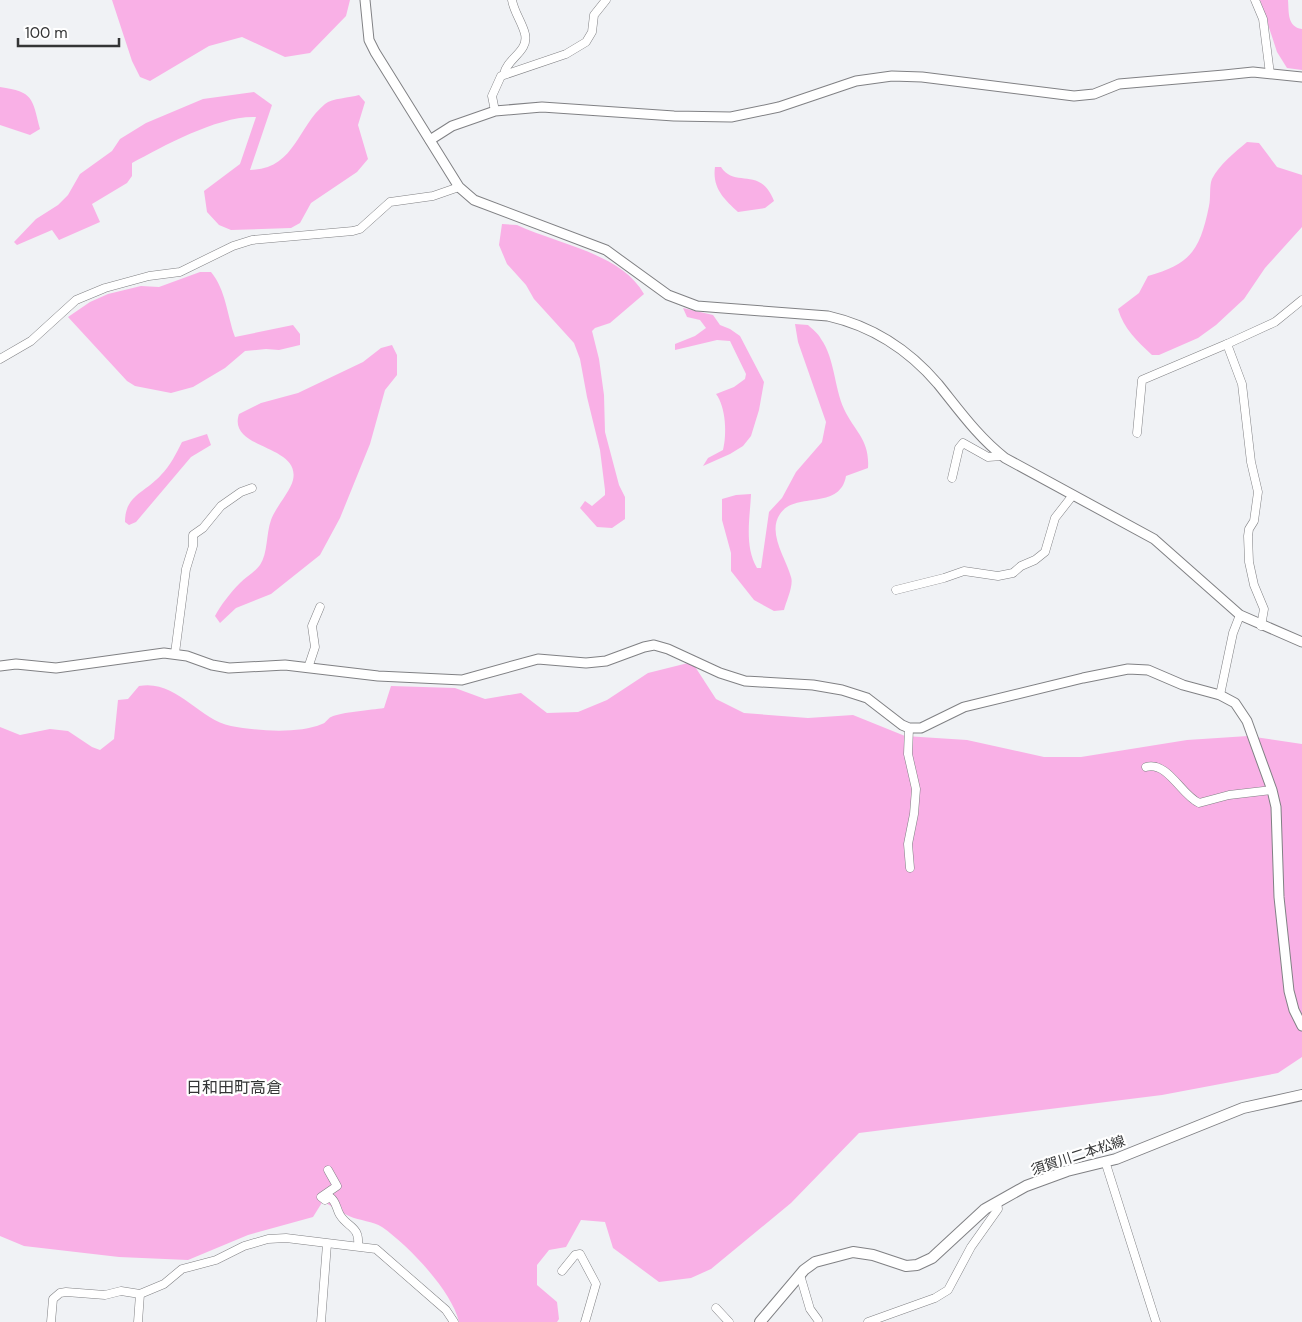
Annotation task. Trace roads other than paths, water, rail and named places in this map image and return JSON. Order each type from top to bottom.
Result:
[{"type":"main road","name":"須賀川二本松線","points":[[760,1322],[800,1275],[815,1262],[853,1252],[873,1255],[906,1266],[918,1265],[932,1258],[978,1214],[997,1202],[1048,1178],[1105,1162],[1235,1111],[1302,1095]]},
{"type":"street","points":[[365,0],[369,40],[459,187],[484,206],[606,250],[662,292],[683,302],[696,306],[828,316],[864,328],[893,343],[913,357],[937,383],[985,442],[1002,456],[1154,539],[1240,615],[1261,626],[1302,642]]},
{"type":"street","points":[[495,111],[492,96],[506,67],[523,48],[525,42],[525,35],[512,0]]},
{"type":"street","points":[[504,74],[566,54],[586,42],[592,32],[594,15],[606,0]]},
{"type":"street","points":[[1255,0],[1263,19],[1270,74]]},
{"type":"street","points":[[430,140],[452,126],[495,111],[542,107],[725,117],[764,110],[856,81],[886,76],[922,77],[1074,96],[1094,94],[1119,84],[1253,72],[1302,77]]},
{"type":"street","points":[[0,359],[31,340],[76,300],[105,288],[149,276],[180,272],[233,246],[252,240],[353,231],[360,229],[390,202],[433,196],[459,187]]},
{"type":"street","points":[[1137,432],[1142,380],[1275,322],[1302,300]]},
{"type":"street","points":[[1227,344],[1242,384],[1251,462],[1258,492],[1254,521],[1249,529],[1248,536],[1249,562],[1254,585],[1264,609],[1261,626]]},
{"type":"street","points":[[952,478],[958,448],[963,443],[988,457],[1002,456]]},
{"type":"street","points":[[175,654],[186,569],[193,546],[193,534],[203,528],[221,506],[241,492],[252,488]]},
{"type":"street","points":[[896,590],[964,571],[998,576],[1013,573],[1045,552],[1055,518],[1073,495]]},
{"type":"street","points":[[308,668],[315,647],[312,626],[320,607]]},
{"type":"street","points":[[1220,695],[1233,633],[1240,615]]},
{"type":"street","points":[[0,666],[16,664],[51,668],[154,654],[175,654],[229,668],[285,665],[378,676],[462,680],[538,659],[586,663],[606,662],[654,645],[668,649],[720,673],[746,681],[826,686],[864,696],[909,728],[921,728],[964,708],[1083,678],[1128,669],[1148,670],[1183,685],[1220,695],[1235,703],[1243,713],[1272,790],[1276,807],[1279,897],[1289,990],[1294,1010],[1302,1026]]},
{"type":"street","points":[[909,728],[908,754],[916,789],[914,814],[908,844],[910,868]]},
{"type":"street","points":[[1146,766],[1151,765],[1164,770],[1199,803],[1229,795],[1272,790]]},
{"type":"street","points":[[1105,1162],[1156,1322]]},
{"type":"street","points":[[328,1170],[337,1186],[321,1197],[322,1199],[330,1198],[334,1200],[342,1218],[355,1228],[359,1238],[358,1246]]},
{"type":"street","points":[[868,1322],[935,1298],[948,1290],[971,1247],[998,1209],[997,1202]]},
{"type":"street","points":[[51,1322],[53,1298],[60,1293],[86,1292],[105,1295],[121,1291],[140,1294],[164,1284],[182,1269],[216,1260],[244,1246],[286,1238],[327,1244],[372,1247],[380,1251],[450,1313],[454,1322]]},
{"type":"street","points":[[321,1322],[327,1244]]},
{"type":"street","points":[[562,1271],[575,1255],[580,1254],[596,1284],[585,1322]]},
{"type":"street","points":[[800,1275],[810,1310],[818,1320]]},
{"type":"street","points":[[138,1322],[140,1294]]},
{"type":"street","points":[[716,1308],[729,1322]]},
{"type":"district","name":"日和田町高倉","points":[[234,1087]]}]
